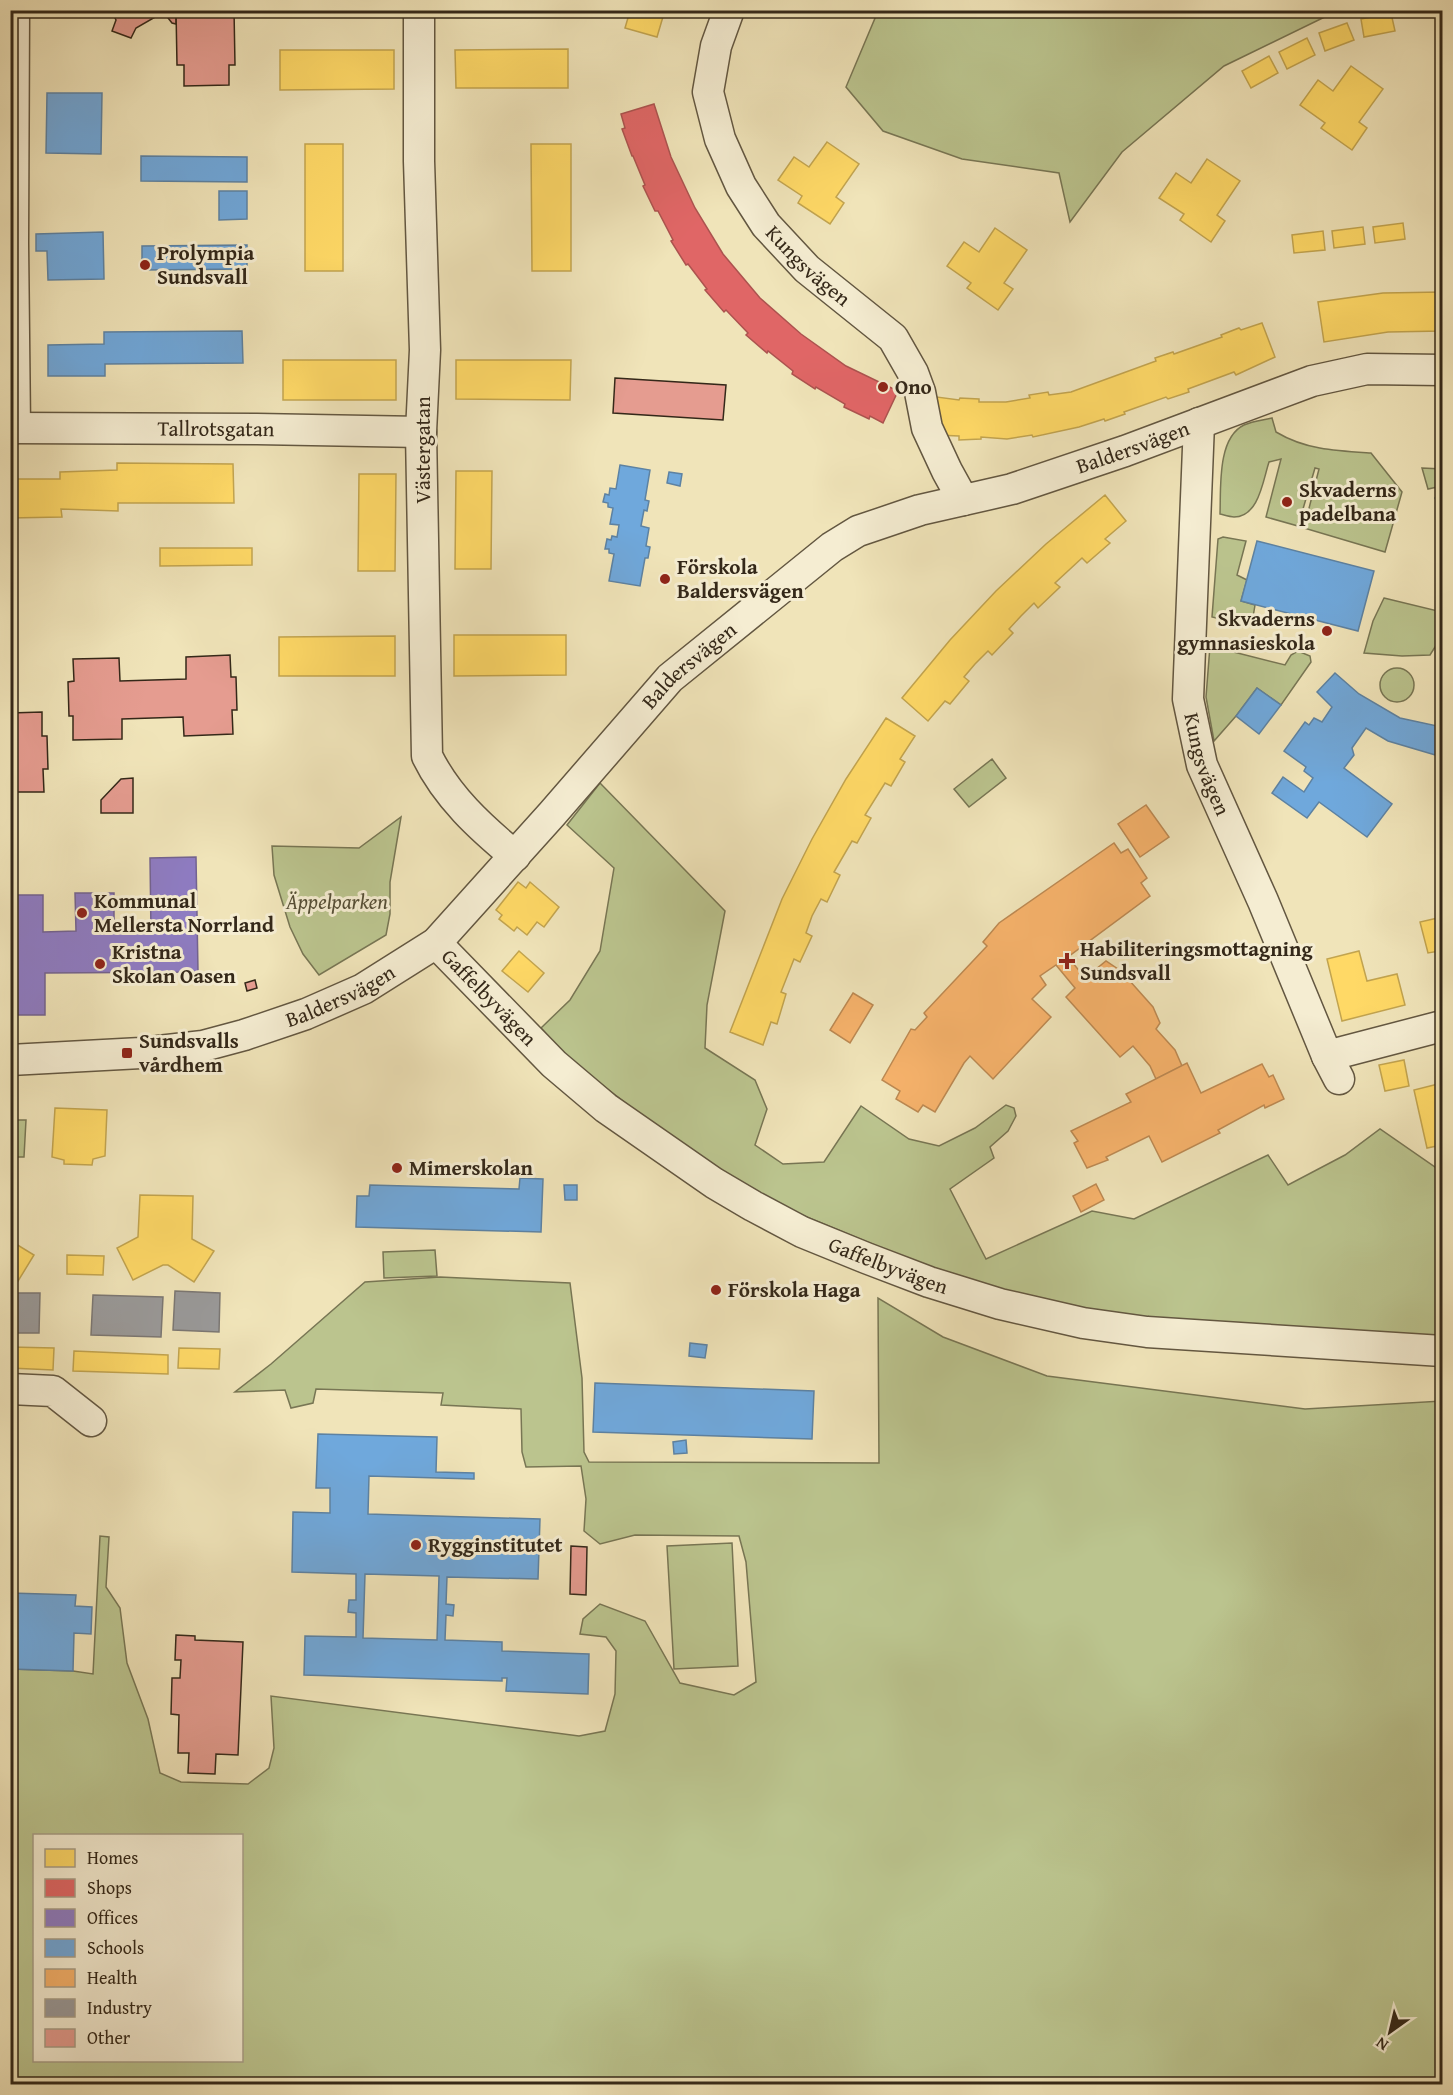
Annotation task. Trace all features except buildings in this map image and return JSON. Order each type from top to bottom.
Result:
[{"type":"street","points":[[13,428],[14,10]]},
{"type":"street","name":"Västergatan","points":[[418,10],[419,161],[425,350],[421,432],[427,756],[444,788],[515,856]]},
{"type":"street","name":"Kungsvägen","points":[[729,10],[716,46],[708,92],[720,139],[741,186],[766,225],[807,269],[893,338],[913,373],[920,392],[927,428],[946,471],[963,500]]},
{"type":"street","name":"Baldersvägen","points":[[10,1060],[141,1053],[203,1046],[306,1014],[363,989],[436,943],[670,678],[832,547],[858,531],[920,510],[1011,489],[1125,451],[1323,378],[1367,369],[1443,370]]},
{"type":"street","name":"Kungsvägen","points":[[1199,423],[1188,699],[1202,765],[1263,901],[1333,1067],[1443,1026]]},
{"type":"street","name":"Tallrotsgatan","points":[[13,428],[421,432]]},
{"type":"street","name":"Gaffelbyvägen","points":[[436,943],[554,1064],[606,1108],[714,1183],[753,1206],[802,1232],[866,1258],[929,1282],[1000,1304],[1083,1323],[1148,1332],[1443,1351]]},
{"type":"street","points":[[10,1389],[53,1391],[91,1421]]},
{"type":"green space","points":[[878,10],[1337,11],[1224,66],[1122,152],[1070,222],[1059,173],[962,159],[883,131],[846,87]]},
{"type":"green space","points":[[1272,418],[1276,432],[1299,443],[1334,450],[1371,453],[1402,492],[1385,552],[1304,528],[1319,469],[1315,468],[1298,526],[1266,517],[1281,459],[1269,462],[1259,496],[1249,511],[1234,517],[1220,514],[1222,465],[1229,441],[1235,431],[1244,425]]},
{"type":"green space","points":[[1422,468],[1442,469],[1442,486],[1428,489]]},
{"type":"green space","points":[[1223,537],[1246,541],[1237,575],[1247,580],[1241,601],[1255,605],[1253,617],[1249,623],[1241,624],[1212,617],[1218,539]]},
{"type":"green space","points":[[1384,598],[1442,612],[1442,636],[1430,655],[1402,656],[1364,653],[1373,621]]},
{"type":"green space","points":[[1210,646],[1285,665],[1291,655],[1298,651],[1310,656],[1311,662],[1281,705],[1257,688],[1214,741],[1206,697]]},
{"type":"green space","points":[[1397,668],[1409,673],[1414,685],[1409,697],[1397,702],[1385,697],[1380,685],[1385,673]]},
{"type":"green space","points":[[992,759],[1006,778],[969,807],[954,789]]},
{"type":"green space","points":[[600,783],[725,911],[707,1005],[705,1048],[755,1080],[767,1109],[755,1145],[783,1164],[824,1162],[861,1106],[909,1139],[939,1146],[975,1128],[1006,1105],[1014,1108],[1016,1116],[1008,1131],[990,1147],[994,1158],[950,1189],[986,1259],[1092,1211],[1134,1219],[1268,1155],[1288,1185],[1345,1155],[1380,1129],[1442,1172],[1442,1339],[1108,1316],[952,1277],[790,1210],[702,1162],[570,1060],[541,1028],[570,1000],[600,951],[614,868],[567,825]]},
{"type":"green space","name":"Äppelparken","points":[[401,817],[390,882],[390,914],[386,935],[319,975],[303,954],[290,927],[274,875],[272,846],[359,848]]},
{"type":"green space","points":[[11,1120],[26,1120],[24,1157],[11,1157]]},
{"type":"green space","points":[[435,1250],[437,1276],[384,1278],[383,1252]]},
{"type":"green space","points":[[440,1277],[570,1283],[582,1378],[584,1452],[589,1462],[879,1463],[878,1298],[943,1337],[1047,1376],[1305,1409],[1442,1401],[1442,2067],[1436,2084],[11,2084],[11,1669],[93,1674],[100,1536],[109,1537],[106,1587],[120,1608],[127,1663],[148,1719],[160,1773],[181,1782],[248,1784],[269,1768],[274,1748],[271,1696],[579,1736],[605,1731],[615,1694],[616,1651],[606,1637],[580,1634],[583,1619],[600,1604],[645,1621],[680,1683],[734,1695],[756,1682],[746,1562],[739,1536],[635,1535],[600,1544],[584,1531],[586,1499],[581,1466],[526,1467],[522,1452],[521,1409],[441,1405],[443,1393],[316,1389],[313,1403],[291,1408],[285,1390],[235,1392],[271,1364],[365,1282]]},
{"type":"green space","points":[[732,1543],[738,1666],[674,1669],[667,1546]]},
{"type":"place","name":"Prolympia Sundsvall","points":[[145,265]]},
{"type":"place","name":"Ono","points":[[883,387]]},
{"type":"place","name":"Skvaderns padelbana","points":[[1287,502]]},
{"type":"place","name":"Förskola Baldersvägen","points":[[665,579]]},
{"type":"place","name":"Skvaderns gymnasieskola","points":[[1327,631]]},
{"type":"place","name":"Kommunal Mellersta Norrland","points":[[82,913]]},
{"type":"place","name":"Habiliteringsmottagning Sundsvall","points":[[1067,961]]},
{"type":"place","name":"Kristna Skolan Oasen","points":[[100,964]]},
{"type":"place","name":"Sundsvalls vårdhem","points":[[127,1053]]},
{"type":"place","name":"Mimerskolan","points":[[397,1168]]},
{"type":"place","name":"Förskola Haga","points":[[716,1290]]},
{"type":"place","name":"Rygginstitutet","points":[[416,1545]]}]
